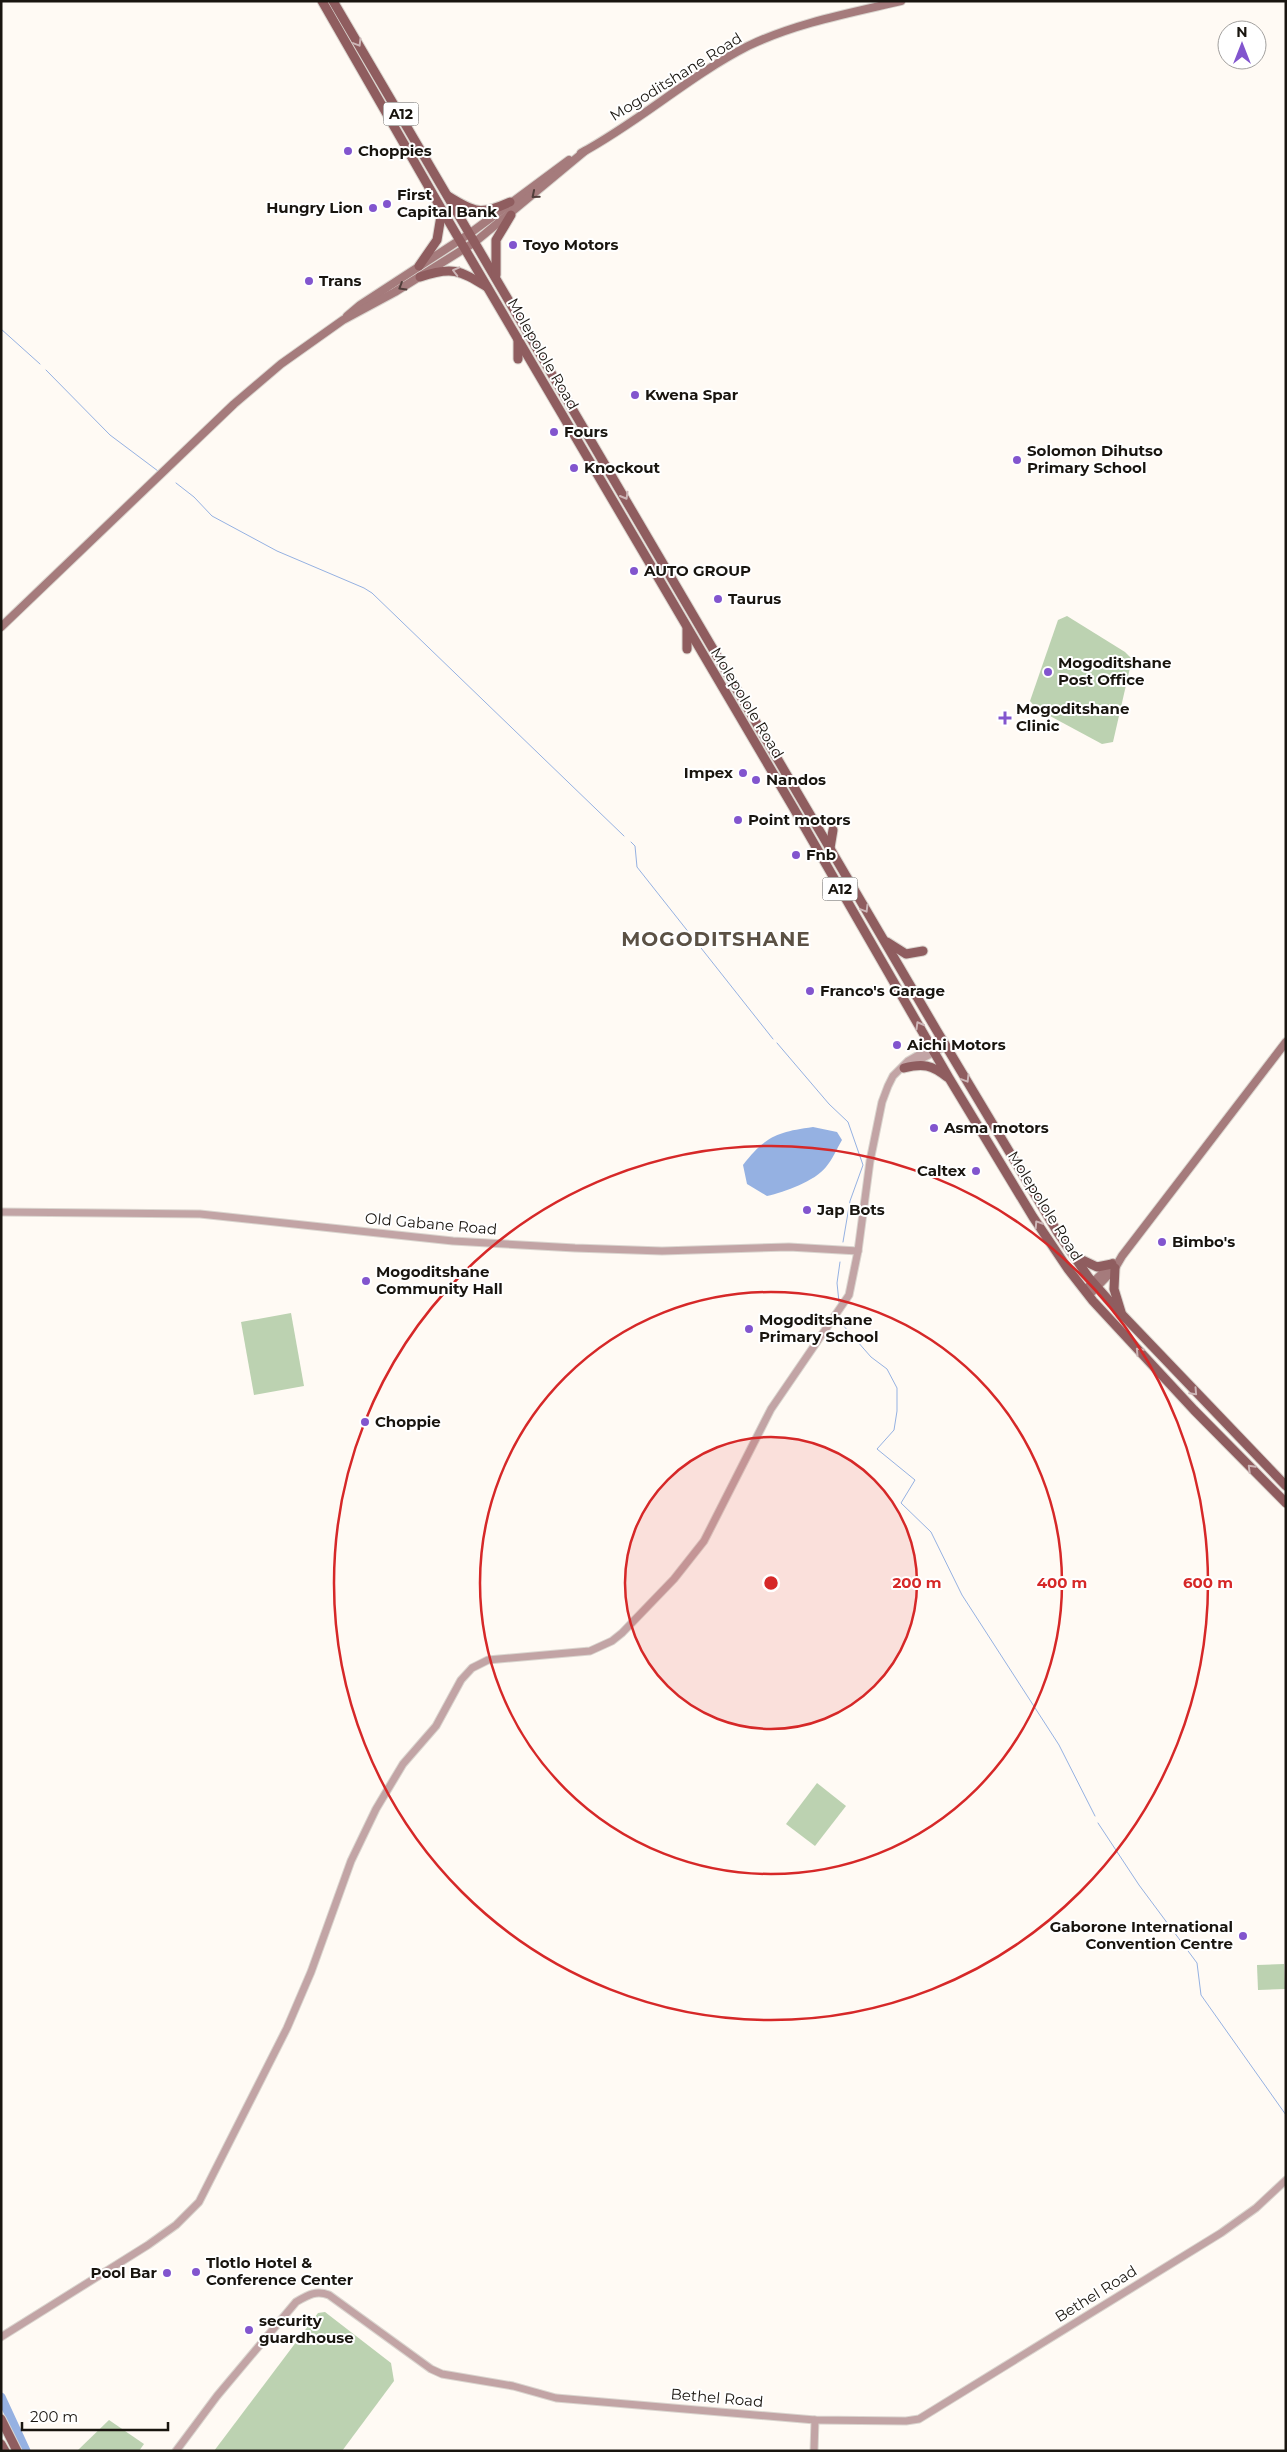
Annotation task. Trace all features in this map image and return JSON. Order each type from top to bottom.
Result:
[{"type":"main road","name":"Molepolole Road","points":[[322,1],[442,210],[793,807],[949,1078],[1033,1217],[1087,1292],[1194,1410],[1286,1503]]},
{"type":"main road","name":"Molepolole Road","points":[[333,1],[420,147],[469,234],[476,242],[496,276],[884,941],[1024,1177],[1074,1256],[1095,1285],[1122,1315],[1286,1486]]},
{"type":"main road","name":"Mogoditshane Road","points":[[585,151],[746,47],[802,26],[901,1]]},
{"type":"main road","points":[[1,627],[234,404],[281,364],[343,320],[360,305],[469,234],[510,202],[585,151]]},
{"type":"main road","points":[[343,320],[420,277],[476,242],[511,215],[585,151]]},
{"type":"main road","points":[[446,194],[464,206],[484,212],[510,202]]},
{"type":"main road","points":[[420,266],[437,240],[442,210]]},
{"type":"main road","points":[[496,276],[496,240],[511,215]]},
{"type":"main road","points":[[420,277],[447,269],[460,271],[490,289]]},
{"type":"main road","points":[[518,339],[518,359]]},
{"type":"main road","points":[[687,626],[687,649]]},
{"type":"main road","points":[[790,778],[797,802],[793,807]]},
{"type":"main road","points":[[830,848],[833,830]]},
{"type":"main road","points":[[884,941],[906,954],[923,951]]},
{"type":"main road","points":[[1087,1292],[1122,1256],[1286,1042]]},
{"type":"main road","points":[[902,1069],[917,1064],[928,1065],[949,1078]]},
{"type":"main road","points":[[1024,1177],[1028,1166]]},
{"type":"main road","points":[[1074,1256],[1097,1267],[1113,1266]]},
{"type":"main road","points":[[1113,1266],[1114,1289],[1122,1315]]},
{"type":"main road","points":[[1,2419],[17,2451]]},
{"type":"main road","points":[[1,2444],[5,2451]]},
{"type":"street","points":[[1,2337],[148,2245],[176,2225],[195,2206],[215,2172],[287,2028],[311,1972],[360,1840],[396,1774],[433,1731],[461,1680],[478,1664],[499,1658],[564,1654],[599,1648],[622,1633],[674,1579],[704,1541],[776,1401],[849,1295],[858,1251],[870,1161],[882,1102],[888,1086],[902,1069],[933,1049],[945,1044]]},
{"type":"street","name":"Old Gabane Road","points":[[1,1212],[200,1214],[453,1241],[575,1248],[662,1251],[789,1247],[858,1251]]},
{"type":"street","name":"Bethel Road","points":[[176,2451],[217,2396],[296,2302],[312,2293],[321,2292],[418,2362],[442,2374],[513,2386],[556,2398],[815,2420],[906,2421],[928,2415],[1242,2219],[1286,2180]]},
{"type":"street","points":[[814,2451],[815,2420]]},
{"type":"green space","points":[[1067,616],[1125,652],[1132,659],[1113,742],[1102,744],[1037,709],[1030,701],[1058,620]]},
{"type":"green space","points":[[291,1313],[304,1386],[254,1395],[241,1322]]},
{"type":"green space","points":[[817,1783],[846,1806],[815,1846],[786,1824]]},
{"type":"green space","points":[[1284,1964],[1285,1989],[1258,1990],[1257,1965]]},
{"type":"green space","points":[[325,2312],[391,2363],[394,2381],[342,2451],[214,2451],[318,2313]]},
{"type":"green space","points":[[109,2420],[144,2444],[139,2451],[77,2451]]},
{"type":"water","points":[[813,1127],[837,1132],[842,1140],[831,1161],[821,1172],[799,1185],[767,1196],[747,1184],[743,1165],[759,1148],[773,1137],[790,1131]]},
{"type":"waterway","points":[[1,329],[40,364]]},
{"type":"waterway","points":[[46,370],[110,435],[158,471]]},
{"type":"waterway","points":[[176,483],[194,497],[212,516],[277,551],[372,593],[624,836]]},
{"type":"waterway","points":[[631,842],[635,846],[637,867],[773,1039]]},
{"type":"waterway","points":[[777,1043],[829,1104],[848,1122],[863,1165],[850,1201],[843,1242]]},
{"type":"waterway","points":[[839,1302],[837,1283],[840,1262]]},
{"type":"waterway","points":[[842,1324],[871,1357],[887,1369],[897,1388],[897,1411],[894,1430],[877,1449],[915,1480],[901,1503],[931,1532],[962,1595],[1059,1745],[1095,1816]]},
{"type":"waterway","points":[[1098,1823],[1139,1885],[1197,1963],[1201,1995],[1286,2115]]},
{"type":"waterway","points":[[1,2397],[26,2451]]},
{"type":"place","name":"Choppies","points":[[348,151]]},
{"type":"place","name":"First Capital Bank","points":[[387,204]]},
{"type":"place","name":"Hungry Lion","points":[[373,208]]},
{"type":"place","name":"Toyo Motors","points":[[513,245]]},
{"type":"place","name":"Trans","points":[[309,281]]},
{"type":"place","name":"Kwena Spar","points":[[635,395]]},
{"type":"place","name":"Fours","points":[[554,432]]},
{"type":"place","name":"Solomon Dihutso Primary School","points":[[1017,460]]},
{"type":"place","name":"Knockout","points":[[574,468]]},
{"type":"place","name":"AUTO GROUP","points":[[634,571]]},
{"type":"place","name":"Taurus","points":[[718,599]]},
{"type":"place","name":"Mogoditshane Post Office","points":[[1048,672]]},
{"type":"place","name":"Mogoditshane Clinic","points":[[1005,718]]},
{"type":"place","name":"Impex","points":[[743,773]]},
{"type":"place","name":"Nandos","points":[[756,780]]},
{"type":"place","name":"Point motors","points":[[738,820]]},
{"type":"place","name":"Fnb","points":[[796,855]]},
{"type":"place","name":"Franco's Garage","points":[[810,991]]},
{"type":"place","name":"Aichi Motors","points":[[897,1045]]},
{"type":"place","name":"Asma motors","points":[[934,1128]]},
{"type":"place","name":"Caltex","points":[[976,1171]]},
{"type":"place","name":"Jap Bots","points":[[807,1210]]},
{"type":"place","name":"Bimbo's","points":[[1162,1242]]},
{"type":"place","name":"Mogoditshane Community Hall","points":[[366,1281]]},
{"type":"place","name":"Mogoditshane Primary School","points":[[749,1329]]},
{"type":"place","name":"Choppie","points":[[365,1422]]},
{"type":"place","name":"Gaborone International Convention Centre","points":[[1243,1936]]},
{"type":"place","name":"Tlotlo Hotel & Conference Center","points":[[196,2272]]},
{"type":"place","name":"Pool Bar","points":[[167,2273]]},
{"type":"place","name":"security guardhouse","points":[[249,2330]]},
{"type":"district","name":"MOGODITSHANE","points":[[716,939]]}]
